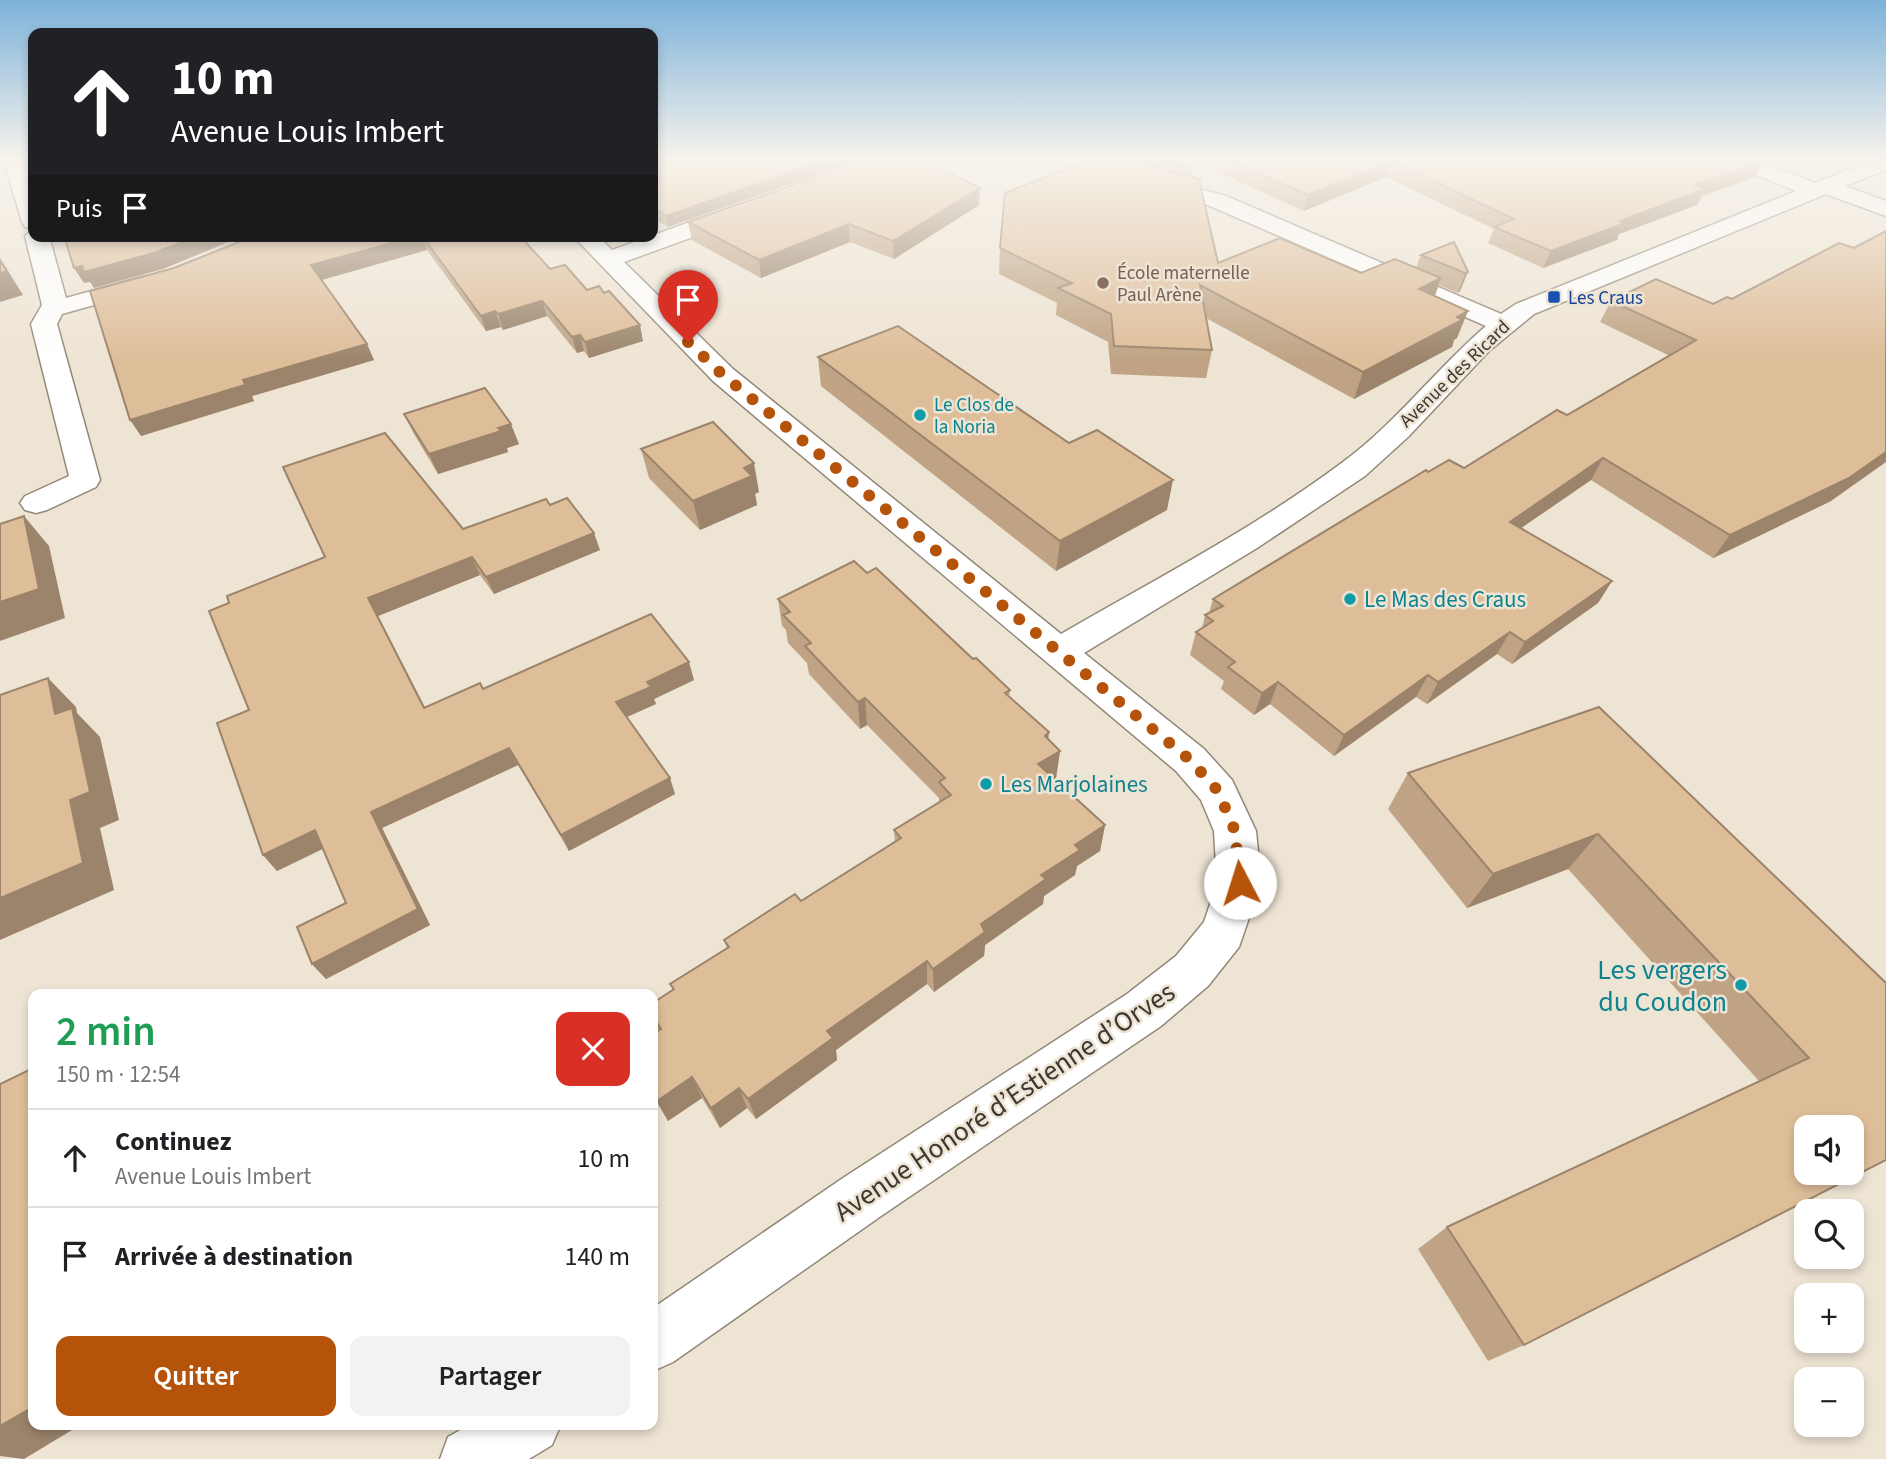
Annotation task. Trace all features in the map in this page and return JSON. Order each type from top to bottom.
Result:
[{"type":"street","points":[[658,241],[700,226]]},
{"type":"street","points":[[1276,226],[1502,324]]},
{"type":"street","name":"Avenue des Ricard","points":[[1059,651],[1356,468],[1502,324],[1525,309],[1729,226]]},
{"type":"street","points":[[36,503],[85,480],[50,355],[44,324],[55,305],[39,242]]},
{"type":"street","name":"Avenue Honoré d’Estienne d’Orves","points":[[591,242],[723,375],[1190,760],[1218,791],[1235,831],[1240,883],[1223,933],[1192,971],[1144,1010],[862,1197],[658,1339]]},
{"type":"street","points":[[609,259],[656,242]]},
{"type":"street","points":[[53,309],[159,279]]},
{"type":"street","points":[[470,1459],[521,1430]]},
{"type":"building","points":[[696,226],[844,226],[759,260]]},
{"type":"building","points":[[854,226],[917,226],[893,241]]},
{"type":"building","points":[[1002,226],[1210,226],[1218,263],[1280,238],[1361,273],[1395,259],[1441,278],[1419,289],[1468,311],[1457,317],[1462,320],[1363,372],[1200,285],[1212,350],[1114,346],[1111,314],[1058,288],[1072,283],[1000,248]]},
{"type":"building","points":[[1496,226],[1617,226],[1551,251],[1494,227]]},
{"type":"building","points":[[1886,231],[1886,452],[1849,478],[1730,535],[1603,458],[1510,522],[1612,581],[1525,642],[1510,632],[1438,682],[1428,675],[1344,735],[1278,682],[1262,693],[1228,667],[1235,662],[1196,632],[1213,621],[1205,615],[1223,606],[1213,599],[1426,470],[1428,472],[1449,460],[1464,468],[1557,410],[1567,415],[1696,340],[1611,301],[1656,279],[1713,304],[1727,297],[1732,299],[1839,243],[1854,248]]},
{"type":"building","points":[[66,242],[182,242],[154,253],[84,272],[82,266],[74,268]]},
{"type":"building","points":[[239,242],[396,242],[311,265],[367,344],[243,380],[245,385],[130,420],[90,291],[174,268]]},
{"type":"building","points":[[426,242],[525,242],[550,269],[565,265],[587,290],[599,286],[604,293],[609,291],[640,325],[585,342],[580,335],[572,337],[542,301],[498,314],[495,311],[481,316]]},
{"type":"building","points":[[1454,242],[1468,272],[1421,255]]},
{"type":"building","points":[[0,261],[7,271],[0,273]]},
{"type":"building","points":[[898,326],[1069,443],[1097,430],[1173,480],[1060,541],[818,357]]},
{"type":"building","points":[[485,388],[511,424],[498,428],[501,431],[429,454],[404,414]]},
{"type":"building","points":[[713,422],[754,463],[744,468],[752,476],[693,501],[641,449]]},
{"type":"building","points":[[385,433],[463,529],[546,499],[550,505],[567,498],[594,533],[486,577],[472,557],[368,598],[424,708],[480,683],[483,689],[651,614],[689,662],[647,682],[651,687],[616,702],[670,778],[561,835],[509,748],[371,812],[418,909],[312,964],[297,927],[346,903],[315,830],[263,855],[217,723],[249,710],[209,611],[229,603],[227,596],[325,557],[283,467]]},
{"type":"building","points":[[24,516],[39,589],[0,602],[0,524]]},
{"type":"building","points":[[854,561],[867,573],[876,568],[1010,690],[1005,693],[1049,732],[1045,736],[1060,751],[1038,764],[1105,825],[1075,845],[1080,850],[1041,875],[1046,879],[981,924],[985,932],[933,969],[927,961],[827,1031],[833,1038],[748,1099],[739,1088],[711,1108],[692,1077],[658,1100],[658,1031],[661,1029],[658,1024],[658,1000],[674,989],[670,984],[729,947],[724,940],[795,894],[801,901],[901,838],[894,830],[951,795],[939,782],[945,778],[865,698],[858,702],[805,646],[811,643],[783,615],[790,612],[778,599]]},
{"type":"building","points":[[48,678],[55,714],[72,708],[90,792],[70,800],[83,863],[0,898],[0,695]]},
{"type":"building","name":"Les vergers du Coudon","points":[[1599,707],[1886,983],[1886,1160],[1864,1171],[1864,1115],[1794,1115],[1794,1185],[1837,1185],[1810,1199],[1794,1199],[1794,1207],[1524,1345],[1447,1227],[1809,1058],[1598,834],[1493,874],[1408,773]]},
{"type":"building","points":[[28,1070],[28,1410],[0,1426],[0,1084]]},
{"type":"place","name":"École maternelle Paul Arène","points":[[1103,283]]},
{"type":"place","name":"Les Craus","points":[[1554,297]]},
{"type":"place","name":"Le Clos de la Noria","points":[[920,415]]},
{"type":"place","name":"Le Mas des Craus","points":[[1350,599]]},
{"type":"place","name":"Les Marjolaines","points":[[986,784]]},
{"type":"place","name":"Les vergers du Coudon","points":[[1741,985]]},
{"type":"route","points":[[688,342],[723,375],[1190,760],[1218,791],[1235,831],[1240,883]]}]
